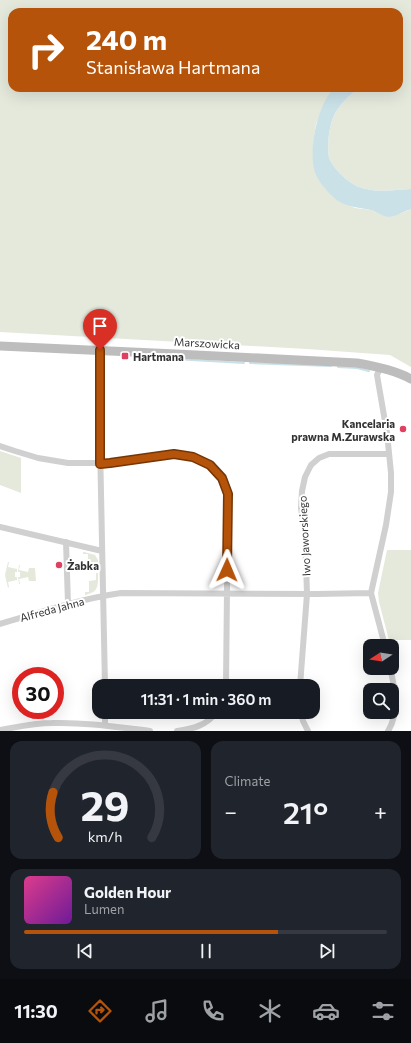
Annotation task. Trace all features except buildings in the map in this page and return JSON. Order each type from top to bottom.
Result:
[{"type":"street","name":"Marszowicka","points":[[0,346],[336,361],[357,363],[380,368],[411,379]]},
{"type":"street","points":[[100,350],[100,464],[105,679]]},
{"type":"street","points":[[380,368],[377,375],[387,433],[391,473],[386,525],[371,593],[383,639]]},
{"type":"street","points":[[0,446],[38,458],[68,463],[100,464],[174,454],[193,457],[210,465],[222,478],[228,494],[226,679]]},
{"type":"street","name":"Iwo Jaworskiego","points":[[301,679],[307,594],[305,534],[301,508],[305,477],[311,466],[318,458],[329,454],[389,454]]},
{"type":"street","points":[[0,526],[102,551]]},
{"type":"street","points":[[66,542],[68,604]]},
{"type":"street","name":"Alfreda Jahna","points":[[0,624],[68,604],[121,593],[371,593]]},
{"type":"street","points":[[388,731],[393,723],[395,709],[394,686],[392,675]]},
{"type":"street","points":[[105,719],[105,725]]},
{"type":"street","points":[[177,731],[191,729],[204,724],[210,719]]},
{"type":"street","points":[[303,719],[308,731]]},
{"type":"street","points":[[0,730],[52,723],[105,725],[150,731]]},
{"type":"shaded area","points":[[0,0],[411,0],[411,189],[381,191],[362,188],[348,181],[339,173],[330,160],[328,151],[329,133],[335,113],[351,94],[354,92],[403,92],[403,8],[8,8],[8,92],[331,92],[323,106],[316,124],[313,145],[325,188],[339,201],[355,208],[372,210],[388,217],[411,209],[411,367],[390,355],[0,332]]},
{"type":"shaded area","points":[[0,451],[21,458],[21,493],[0,485]]},
{"type":"shaded area","points":[[387,550],[411,550],[411,640],[389,639],[378,593]]},
{"type":"shaded area","points":[[83,552],[95,555],[98,560],[98,572],[95,572],[95,565],[88,565],[88,554],[83,554]]},
{"type":"shaded area","points":[[8,562],[8,567],[17,569],[17,572],[15,572],[15,577],[17,577],[17,580],[8,582],[8,588],[5,575]]},
{"type":"shaded area","points":[[19,565],[19,570],[28,572],[29,568],[35,568],[36,581],[29,581],[28,577],[19,579],[19,584],[18,577],[20,577],[20,572],[18,572]]},
{"type":"shaded area","points":[[96,573],[98,573],[97,588],[90,594],[85,595],[85,592],[89,592],[89,581],[96,580]]},
{"type":"water","points":[[331,92],[355,92],[335,113],[330,127],[328,145],[329,156],[332,164],[348,181],[362,188],[381,191],[411,189],[411,209],[391,217],[384,216],[373,211],[346,205],[338,201],[323,186],[316,175],[313,166],[313,142],[318,117]]},
{"type":"waterway","points":[[133,357],[151,358]]},
{"type":"waterway","points":[[157,358],[244,363]]},
{"type":"waterway","points":[[250,363],[331,366]]},
{"type":"waterway","points":[[338,367],[357,368],[369,371]]},
{"type":"place","name":"Hartmana","points":[[125,356]]},
{"type":"place","name":"Kancelaria prawna M.Zurawska","points":[[403,429]]},
{"type":"place","name":"Żabka","points":[[59,565]]},
{"type":"route","points":[[100,350],[100,464],[174,454],[193,457],[210,465],[222,478],[228,494],[227,570]]}]
